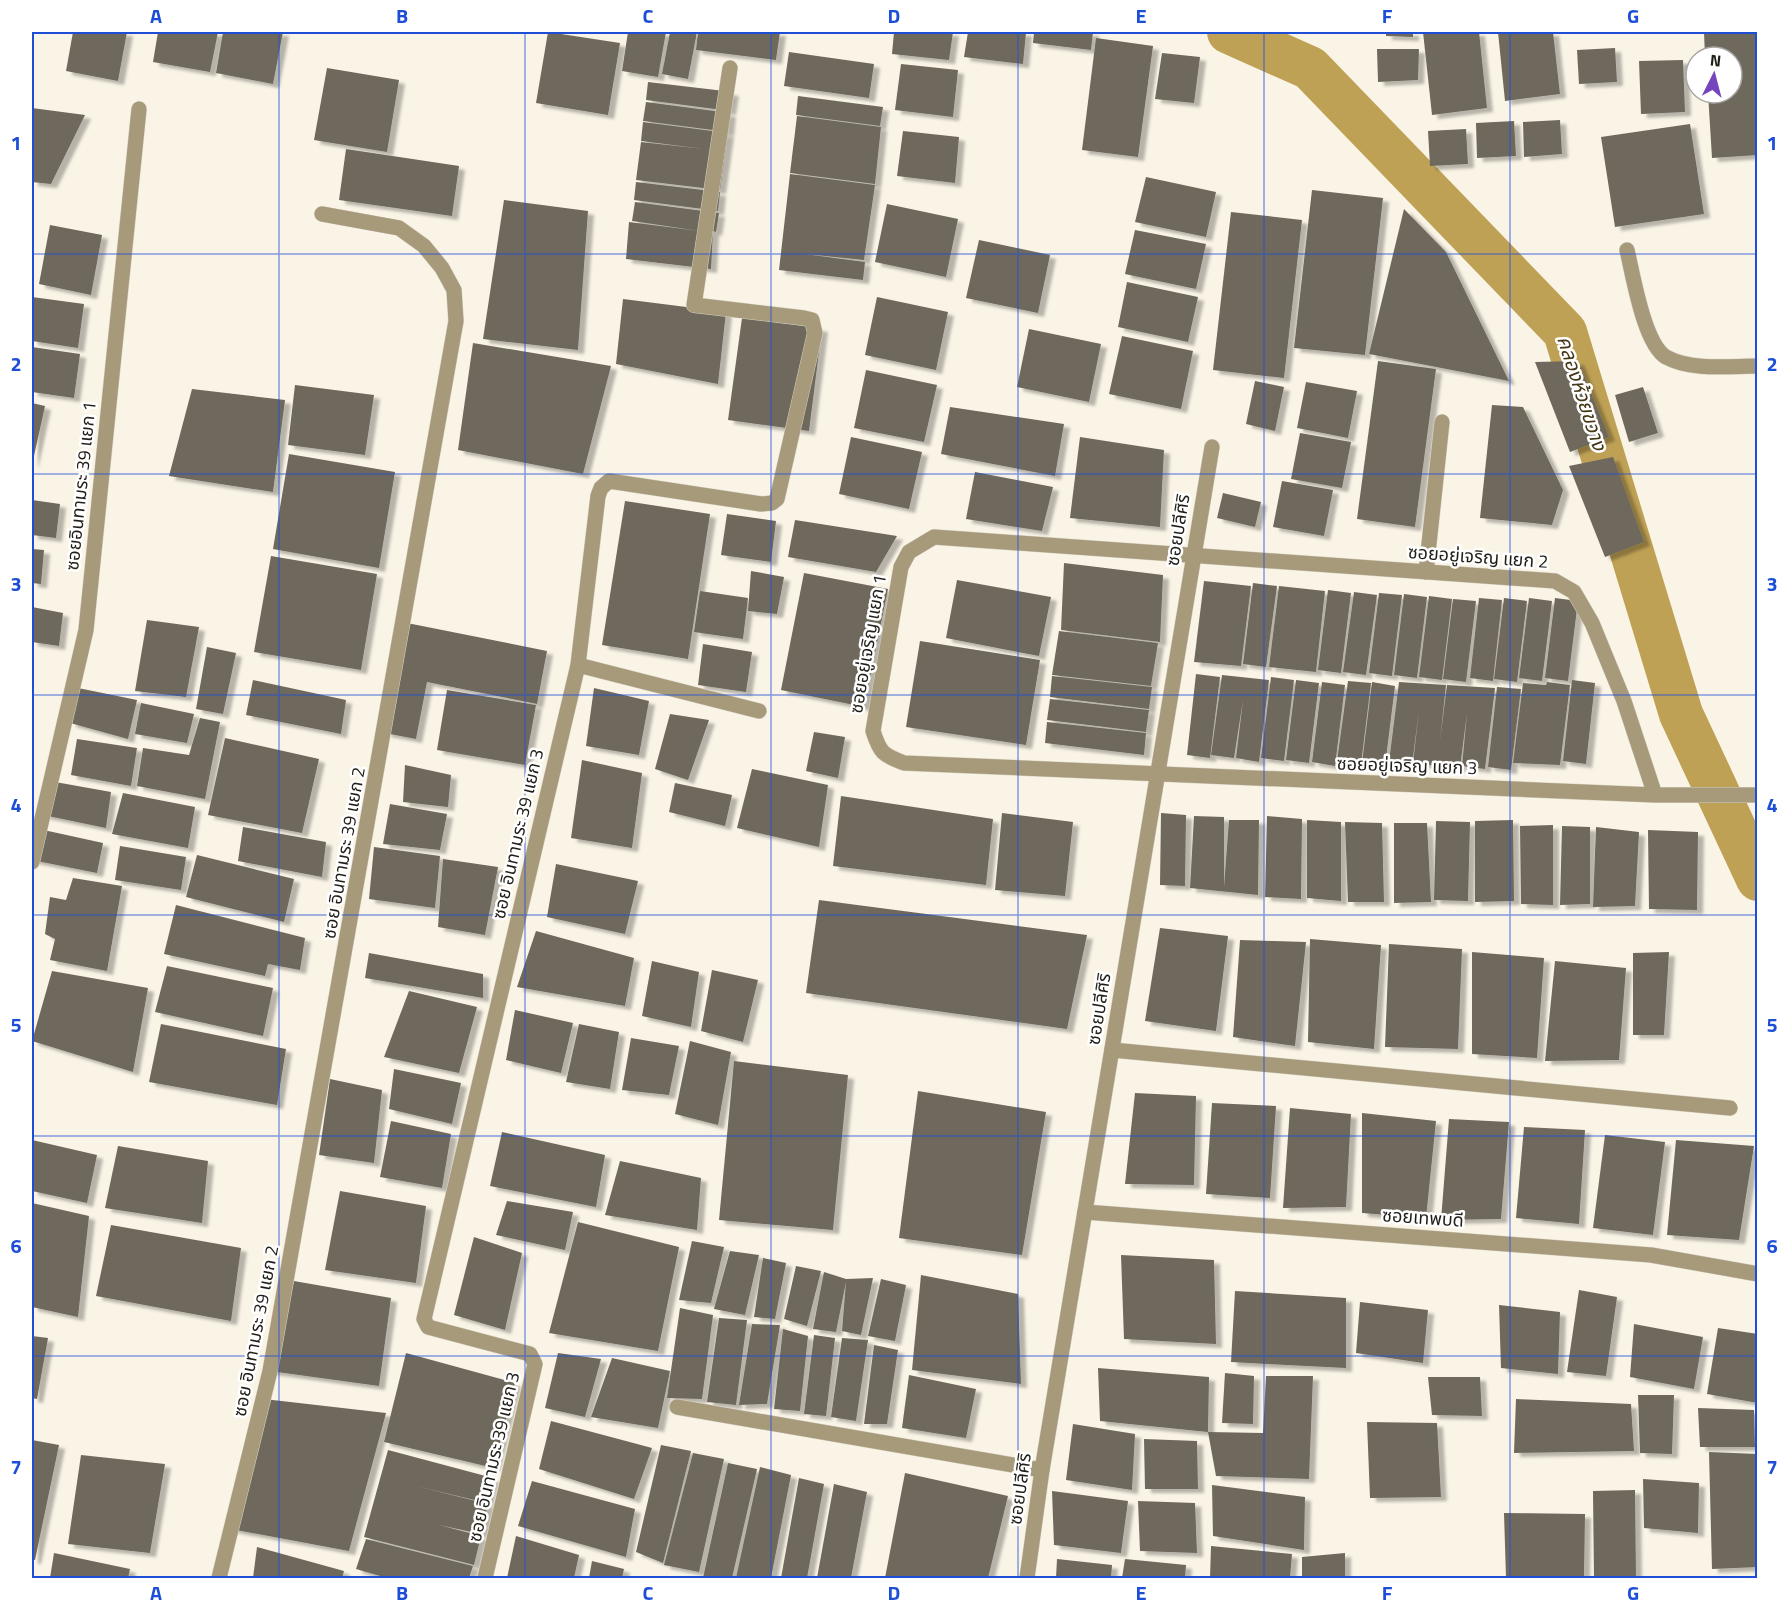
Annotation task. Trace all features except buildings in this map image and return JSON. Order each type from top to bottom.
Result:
[{"type":"street","name":"ซอย อินทามระ 39 แยก 3","points":[[485,1578],[535,1364],[530,1354],[428,1327],[424,1319],[578,665],[601,488],[609,481],[761,504],[772,503],[777,499],[783,483],[815,333],[812,320],[694,305],[730,68]]},
{"type":"street","name":"ซอยอินทามระ 39 แยก 1","points":[[32,862],[86,630],[139,109]]},
{"type":"street","name":"ซอย อินทามระ 39 แยก 2","points":[[219,1578],[270,1371],[456,321],[454,290],[442,268],[424,246],[399,228],[322,214]]},
{"type":"street","points":[[1627,250],[1649,334],[1665,357],[1691,365],[1758,366]]},
{"type":"street","points":[[1426,572],[1442,422]]},
{"type":"street","name":"ซอยปลีศิริ","points":[[1027,1578],[1042,1470],[1212,447]]},
{"type":"street","name":"ซอยอยู่เจริญ แยก 1","points":[[1158,776],[904,763],[885,756],[878,746],[874,725],[901,567],[909,552],[934,537],[1193,558]]},
{"type":"street","name":"ซอยอยู่เจริญ แยก 2","points":[[1193,558],[1555,581],[1574,592],[1592,624],[1624,701],[1655,795]]},
{"type":"street","points":[[578,665],[759,711]]},
{"type":"street","name":"ซอยอยู่เจริญ แยก 3","points":[[1158,776],[1655,795],[1754,795]]},
{"type":"street","points":[[1112,1050],[1730,1108]]},
{"type":"street","name":"ซอยเทพบดี","points":[[1085,1212],[1651,1255],[1758,1274]]},
{"type":"street","points":[[677,1407],[1042,1470]]},
{"type":"waterway","name":"คลองห้วยขวาง","points":[[1229,32],[1310,68],[1565,332],[1681,714],[1758,879]]}]
